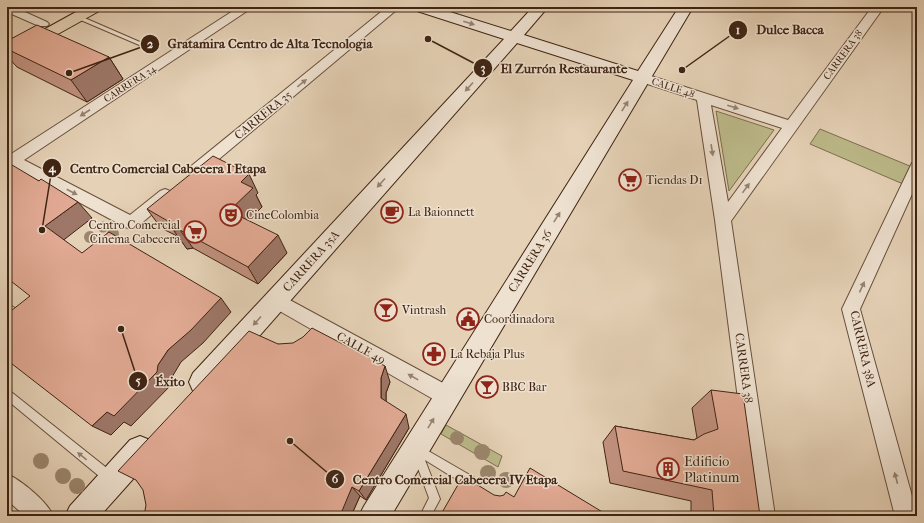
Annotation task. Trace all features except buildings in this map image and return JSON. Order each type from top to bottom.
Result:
[{"type":"main road","points":[[7,44],[44,24],[96,7]]},
{"type":"main road","points":[[7,56],[77,12]]},
{"type":"street","name":"CARRERA 34","points":[[174,188],[131,223],[13,160],[247,7]]},
{"type":"street","name":"CARRERA 35","points":[[186,178],[394,7]]},
{"type":"street","name":"CALLE 48","points":[[419,7],[791,126]]},
{"type":"street","name":"CARRERA 35A","points":[[187,398],[541,7]]},
{"type":"street","name":"CARRERA 36","points":[[374,516],[686,7]]},
{"type":"street","name":"CARRERA 38","points":[[723,220],[878,7]]},
{"type":"street","points":[[7,8],[44,24]]},
{"type":"street","name":"CARRERA 38","points":[[703,98],[723,220],[764,516]]},
{"type":"street","name":"CARRERA 38A","points":[[906,516],[851,309],[917,167]]},
{"type":"street","name":"CALLE 49","points":[[275,300],[447,396]]},
{"type":"street","points":[[80,516],[155,433]]},
{"type":"street","points":[[7,485],[42,516]]},
{"type":"lane","points":[[77,12],[153,49]]},
{"type":"lane","points":[[7,307],[18,315],[7,324]]},
{"type":"lane","points":[[7,394],[113,480]]},
{"type":"lane","points":[[416,449],[478,487]]},
{"type":"lane","points":[[416,449],[435,499],[425,516]]},
{"type":"shaded area","points":[[716,111],[774,130],[729,191]]},
{"type":"shaded area","points":[[820,129],[917,169],[917,190],[810,144]]},
{"type":"shaded area","points":[[446,425],[502,456],[498,467],[441,434]]},
{"type":"place","name":"El Zurrón Restaurante","points":[[428,39]]},
{"type":"place","name":"Dulce Bacca","points":[[682,70]]},
{"type":"place","name":"Gratamira Centro de Alta Tecnologia","points":[[69,73]]},
{"type":"place","name":"Tiendas D1","points":[[630,180]]},
{"type":"place","name":"La Baionnett","points":[[392,212]]},
{"type":"place","name":"CineColombia","points":[[231,215]]},
{"type":"place","name":"Centro Comercial Cabecera I Etapa","points":[[42,230]]},
{"type":"place","name":"Centro Comercial Cinema Cabecera","points":[[195,232]]},
{"type":"place","name":"Vintrash","points":[[386,310]]},
{"type":"place","name":"Coordinadora","points":[[468,319]]},
{"type":"place","name":"Éxito","points":[[121,329]]},
{"type":"place","name":"La Rebaja Plus","points":[[434,354]]},
{"type":"place","name":"BBC Bar","points":[[487,387]]},
{"type":"place","name":"Centro Comercial Cabecera IV Etapa","points":[[290,441]]},
{"type":"place","name":"Edificio Platinum","points":[[668,469]]}]
